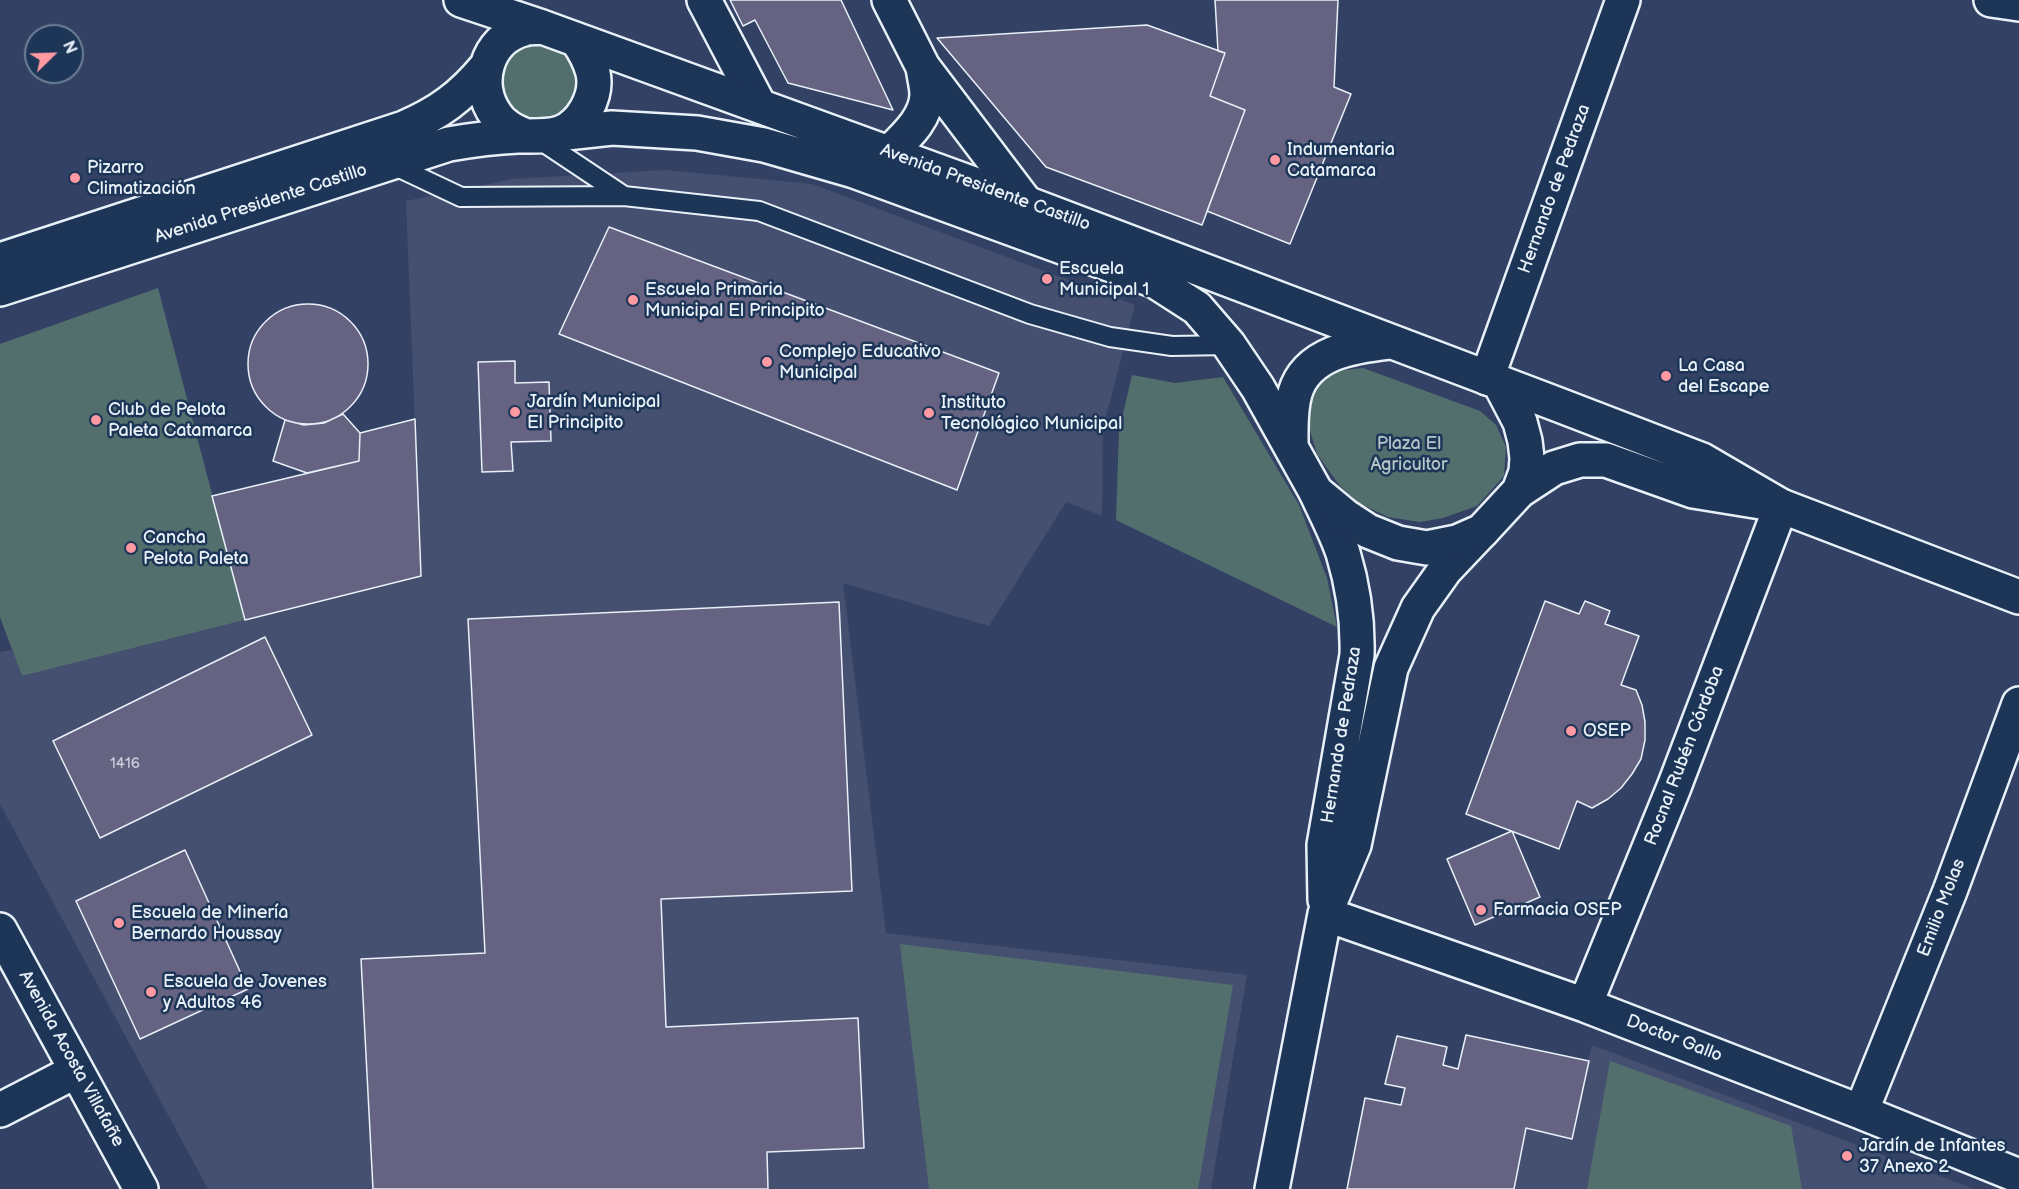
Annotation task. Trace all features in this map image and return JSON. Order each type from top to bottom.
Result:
[{"type":"main road","points":[[461,0],[542,27],[576,40],[588,56],[593,74],[593,93],[586,110],[574,124],[538,135],[509,128],[496,116],[488,102],[484,85],[486,67],[494,50],[507,37],[524,29],[542,27]]},
{"type":"main road","points":[[704,0],[759,105]]},
{"type":"main road","points":[[889,0],[923,67],[1026,203]]},
{"type":"main road","name":"Hernando de Pedraza","points":[[1493,380],[1623,0]]},
{"type":"main road","points":[[1991,0],[2019,4]]},
{"type":"main road","name":"Avenida Presidente Castillo","points":[[576,40],[1026,203],[1493,380]]},
{"type":"main road","name":"Avenida Presidente Castillo","points":[[0,260],[404,128],[429,117],[450,104],[471,86],[486,67]]},
{"type":"main road","points":[[889,153],[921,117],[927,96],[923,67]]},
{"type":"main road","name":"Avenida Presidente Castillo","points":[[0,289],[387,162],[449,144],[481,138],[612,128],[697,133],[764,145],[854,171],[1155,281],[1197,308],[1229,345],[1291,444]]},
{"type":"main road","points":[[1291,444],[1291,412],[1295,390],[1307,372],[1322,359],[1340,351],[1391,342]]},
{"type":"main road","points":[[1493,380],[1520,422],[1525,441],[1526,472],[1519,491]]},
{"type":"main road","points":[[1493,380],[1702,460],[1781,506],[2019,597]]},
{"type":"main road","name":"Hernando de Pedraza","points":[[1291,444],[1343,552],[1358,626],[1357,655],[1324,845],[1325,914]]},
{"type":"main road","points":[[1519,491],[1554,468],[1580,460],[1606,460],[1693,491],[1781,506]]},
{"type":"main road","name":"Hernando de Pedraza","points":[[1272,1189],[1325,914],[1353,845],[1391,668],[1418,609],[1444,570],[1519,491]]},
{"type":"main road","points":[[1316,492],[1345,516],[1368,531],[1398,543],[1427,548],[1457,542],[1482,531]]},
{"type":"main road","name":"Rocnal Rubén Córdoba","points":[[1586,1005],[1674,787],[1781,506]]},
{"type":"main road","name":"Emilio Molas","points":[[1861,1112],[1950,891],[2019,704]]},
{"type":"main road","name":"Doctor Gallo","points":[[1325,914],[1586,1005],[2019,1176]]},
{"type":"main road","name":"Avenida Acosta Villafañe","points":[[0,930],[141,1189]]},
{"type":"main road","points":[[0,1110],[76,1071]]},
{"type":"lane","points":[[538,135],[624,196]]},
{"type":"lane","points":[[387,162],[461,197],[624,196],[759,211],[833,237],[1030,314],[1110,337],[1172,346],[1229,345]]},
{"type":"shaded area","points":[[666,170],[812,184],[1135,305],[1103,428],[1102,516],[1066,502],[989,626],[843,583],[886,933],[1247,975],[1211,1189],[208,1189],[0,804],[0,652],[12,650],[22,676],[421,576],[406,201],[512,179]]},
{"type":"shaded area","points":[[1466,1035],[1588,1061],[1592,1045],[1974,1189],[1347,1189],[1365,1098],[1401,1105],[1404,1089],[1385,1084],[1397,1036],[1447,1047],[1443,1065],[1458,1069]]},
{"type":"green space","points":[[538,43],[553,46],[565,54],[573,66],[576,81],[573,96],[565,108],[553,116],[538,119],[523,116],[511,108],[503,96],[500,81],[503,66],[511,54],[523,46]]},
{"type":"green space","name":"Club de Pelota Paleta Catamarca","points":[[158,288],[245,620],[22,676],[0,617],[0,344]]},
{"type":"green space","name":"Plaza El Agricultor","points":[[1363,368],[1480,411],[1496,425],[1506,447],[1504,476],[1477,506],[1443,518],[1420,522],[1388,517],[1359,503],[1340,486],[1317,454],[1305,414],[1325,379],[1339,372]]},
{"type":"green space","points":[[1132,375],[1175,383],[1223,377],[1299,505],[1327,578],[1337,627],[1116,520],[1119,431]]},
{"type":"green space","points":[[900,944],[1233,985],[1198,1189],[929,1189]]},
{"type":"green space","points":[[1610,1061],[1791,1126],[1802,1189],[1587,1189]]},
{"type":"building","points":[[730,0],[841,0],[893,110],[788,83],[755,20],[743,26]]},
{"type":"building","name":"Indumentaria Catamarca","points":[[1215,0],[1338,0],[1334,87],[1351,94],[1290,244],[1207,211],[1245,110],[1210,96],[1225,53],[1218,51]]},
{"type":"building","points":[[1147,25],[1225,53],[1210,96],[1245,110],[1202,225],[1046,167],[937,38]]},
{"type":"building","points":[[609,227],[999,373],[957,490],[559,334]]},
{"type":"building","points":[[308,304],[331,308],[351,321],[364,341],[368,364],[364,387],[351,407],[331,420],[308,424],[285,420],[265,407],[252,387],[248,364],[252,341],[265,321],[285,308]]},
{"type":"building","name":"Jardín Municipal El Principito","points":[[515,361],[515,383],[549,382],[551,441],[511,442],[513,471],[482,472],[478,362]]},
{"type":"building","points":[[343,414],[360,433],[359,461],[307,473],[273,461],[285,420],[304,425],[324,423]]},
{"type":"building","points":[[415,419],[421,576],[245,620],[212,496],[359,461],[360,433]]},
{"type":"building","name":"OSEP","points":[[1545,601],[1579,614],[1585,601],[1610,611],[1605,624],[1639,636],[1621,685],[1636,690],[1645,722],[1645,740],[1641,759],[1632,774],[1621,788],[1592,808],[1577,801],[1559,849],[1466,814]]},
{"type":"building","points":[[839,602],[852,891],[661,899],[666,1027],[858,1018],[864,1148],[767,1152],[768,1189],[373,1189],[361,959],[485,953],[468,619]]},
{"type":"building","points":[[265,637],[312,735],[100,838],[53,741]]},
{"type":"building","points":[[1512,831],[1540,897],[1475,925],[1447,859]]},
{"type":"building","points":[[185,850],[248,989],[140,1039],[76,901]]},
{"type":"building","points":[[1466,1035],[1589,1061],[1572,1139],[1526,1128],[1514,1189],[1347,1189],[1365,1098],[1401,1105],[1405,1088],[1385,1084],[1397,1036],[1447,1047],[1443,1065],[1458,1069]]},
{"type":"place","name":"Indumentaria Catamarca","points":[[1275,160]]},
{"type":"place","name":"Pizarro Climatización","points":[[75,178]]},
{"type":"place","name":"Escuela Municipal 1","points":[[1047,279]]},
{"type":"place","name":"Escuela Primaria Municipal El Principito","points":[[633,300]]},
{"type":"place","name":"Complejo Educativo Municipal","points":[[767,362]]},
{"type":"place","name":"La Casa del Escape","points":[[1666,376]]},
{"type":"place","name":"Jardín Municipal El Principito","points":[[515,412]]},
{"type":"place","name":"Instituto Tecnológico Municipal","points":[[929,413]]},
{"type":"place","name":"Club de Pelota Paleta Catamarca","points":[[96,420]]},
{"type":"place","name":"Cancha Pelota Paleta","points":[[131,548]]},
{"type":"place","name":"OSEP","points":[[1571,731]]},
{"type":"place","name":"Farmacia OSEP","points":[[1481,910]]},
{"type":"place","name":"Escuela de Minería Bernardo Houssay","points":[[119,923]]},
{"type":"place","name":"Escuela de Jovenes y Adultos 46","points":[[151,992]]},
{"type":"place","name":"Jardín de Infantes 37 Anexo 2","points":[[1847,1156]]}]
